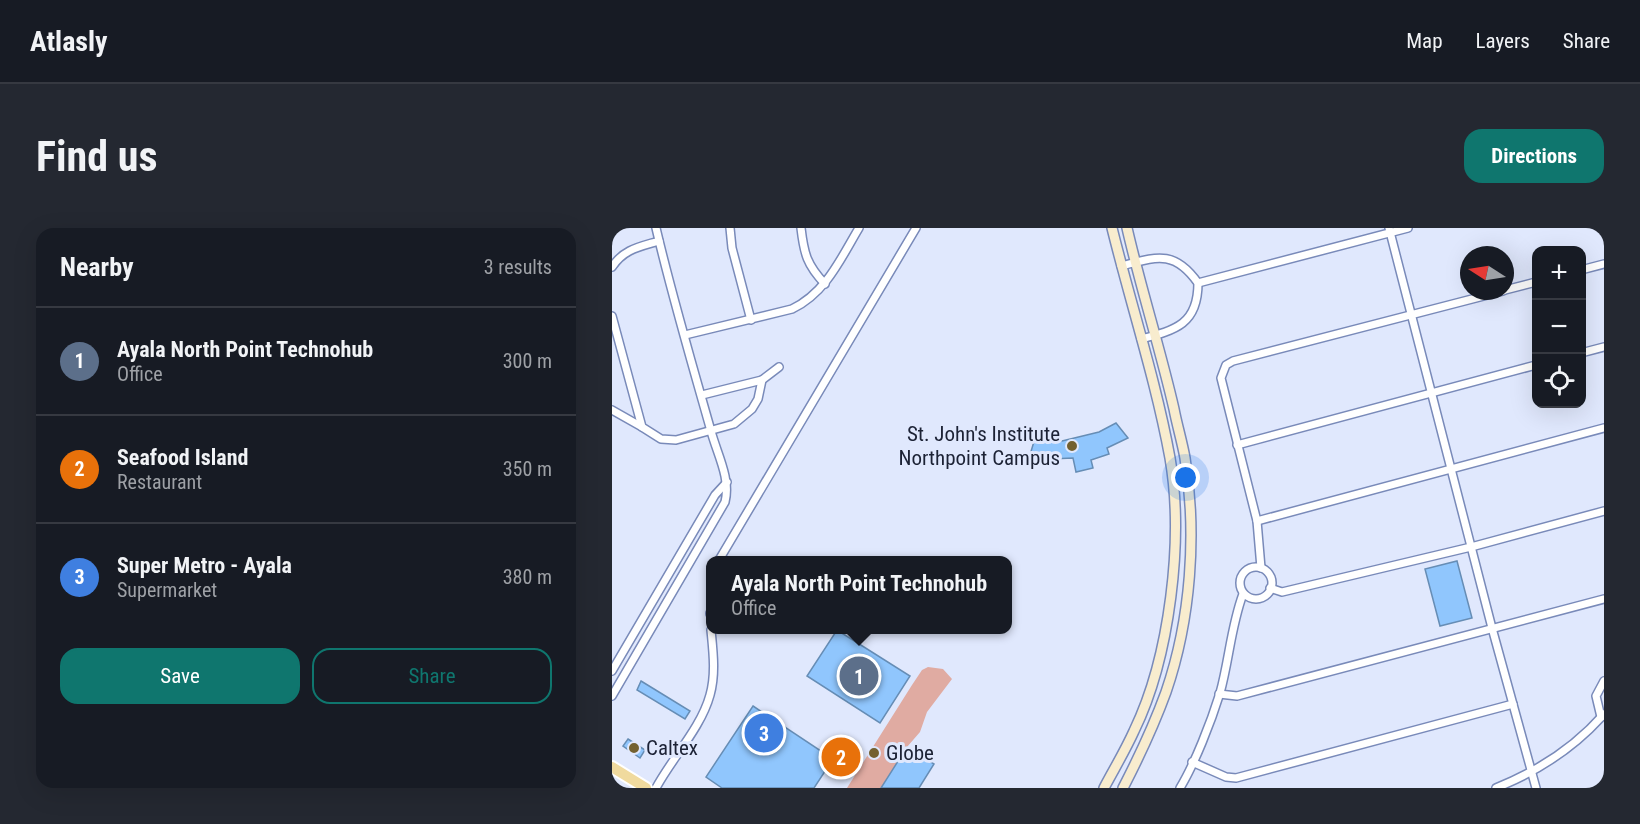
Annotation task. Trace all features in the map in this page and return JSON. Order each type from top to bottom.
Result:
[{"type":"main road","points":[[612,766],[646,788]]},
{"type":"street","points":[[612,696],[725,502],[727,493],[727,482],[711,432],[656,228]]},
{"type":"street","points":[[730,228],[732,248],[751,320]]},
{"type":"street","points":[[801,228],[807,261],[825,284]]},
{"type":"street","points":[[685,335],[751,320],[798,306],[814,296],[825,284],[859,228]]},
{"type":"street","points":[[722,556],[916,228]]},
{"type":"street","points":[[1105,788],[1135,730],[1160,657],[1168,618],[1175,522],[1170,459],[1112,228]]},
{"type":"street","points":[[1123,788],[1166,692],[1183,623],[1189,578],[1189,497],[1185,457],[1166,374],[1127,228]]},
{"type":"street","points":[[1198,283],[1390,230],[1408,228]]},
{"type":"street","points":[[1390,230],[1492,628],[1536,788]]},
{"type":"street","points":[[612,267],[628,250],[659,241]]},
{"type":"street","points":[[1121,266],[1161,257],[1175,261],[1186,268],[1198,283],[1196,306],[1188,320],[1174,329],[1141,339]]},
{"type":"street","points":[[1586,269],[1604,264]]},
{"type":"street","points":[[1514,288],[1532,283]]},
{"type":"street","points":[[1261,568],[1257,521],[1221,378],[1226,365],[1233,361],[1469,300]]},
{"type":"street","points":[[612,316],[642,427]]},
{"type":"street","points":[[1586,352],[1604,347]]},
{"type":"street","points":[[1237,445],[1532,366]]},
{"type":"street","points":[[702,396],[762,380],[779,367]]},
{"type":"street","points":[[612,410],[661,439],[676,440],[734,424],[752,409],[758,399],[762,380]]},
{"type":"street","points":[[1257,521],[1604,428]]},
{"type":"street","points":[[626,671],[614,668],[705,512],[719,489],[727,482]]},
{"type":"street","points":[[1174,498],[1189,497]]},
{"type":"street","points":[[705,512],[715,519]]},
{"type":"street","points":[[1270,588],[1282,592],[1472,547],[1604,512]]},
{"type":"street","points":[[1180,788],[1220,694],[1233,626],[1243,594],[1240,585],[1242,576],[1250,569],[1261,568],[1268,572],[1271,578],[1268,593],[1261,598],[1251,598],[1243,594]]},
{"type":"street","points":[[668,577],[678,583]]},
{"type":"street","points":[[1220,694],[1237,696],[1604,599]]},
{"type":"street","points":[[656,788],[706,708],[711,692],[713,662],[711,634]]},
{"type":"street","points":[[1496,788],[1531,771],[1578,740],[1603,715],[1596,696],[1604,681]]},
{"type":"street","points":[[1192,762],[1227,777],[1236,778],[1513,704]]},
{"type":"shaded area","points":[[928,667],[943,669],[952,679],[927,712],[920,732],[907,747],[881,788],[847,788],[922,670]]},
{"type":"building","name":"St. John's Institute Northpoint Campus","points":[[1116,423],[1128,438],[1107,448],[1109,454],[1091,460],[1093,468],[1076,472],[1073,458],[1050,459],[1030,455],[1035,438],[1062,441],[1099,432]]},
{"type":"building","points":[[1457,561],[1472,618],[1440,626],[1425,569]]},
{"type":"building","points":[[834,634],[843,634],[910,676],[880,723],[807,676]]},
{"type":"building","points":[[641,681],[690,711],[685,719],[637,690]]},
{"type":"building","points":[[753,706],[833,759],[814,788],[722,788],[706,777]]},
{"type":"building","name":"Caltex","points":[[628,739],[645,750],[640,758],[623,746]]},
{"type":"building","points":[[907,747],[934,764],[919,788],[881,788]]},
{"type":"place","name":"St. John's Institute Northpoint Campus","points":[[1072,446]]},
{"type":"place","name":"Ayala North Point Technohub","points":[[859,676]]},
{"type":"place","name":"Super Metro - Ayala","points":[[764,733]]},
{"type":"place","name":"Caltex","points":[[634,748]]},
{"type":"place","name":"Globe","points":[[874,753]]},
{"type":"place","name":"Seafood Island","points":[[841,757]]}]
